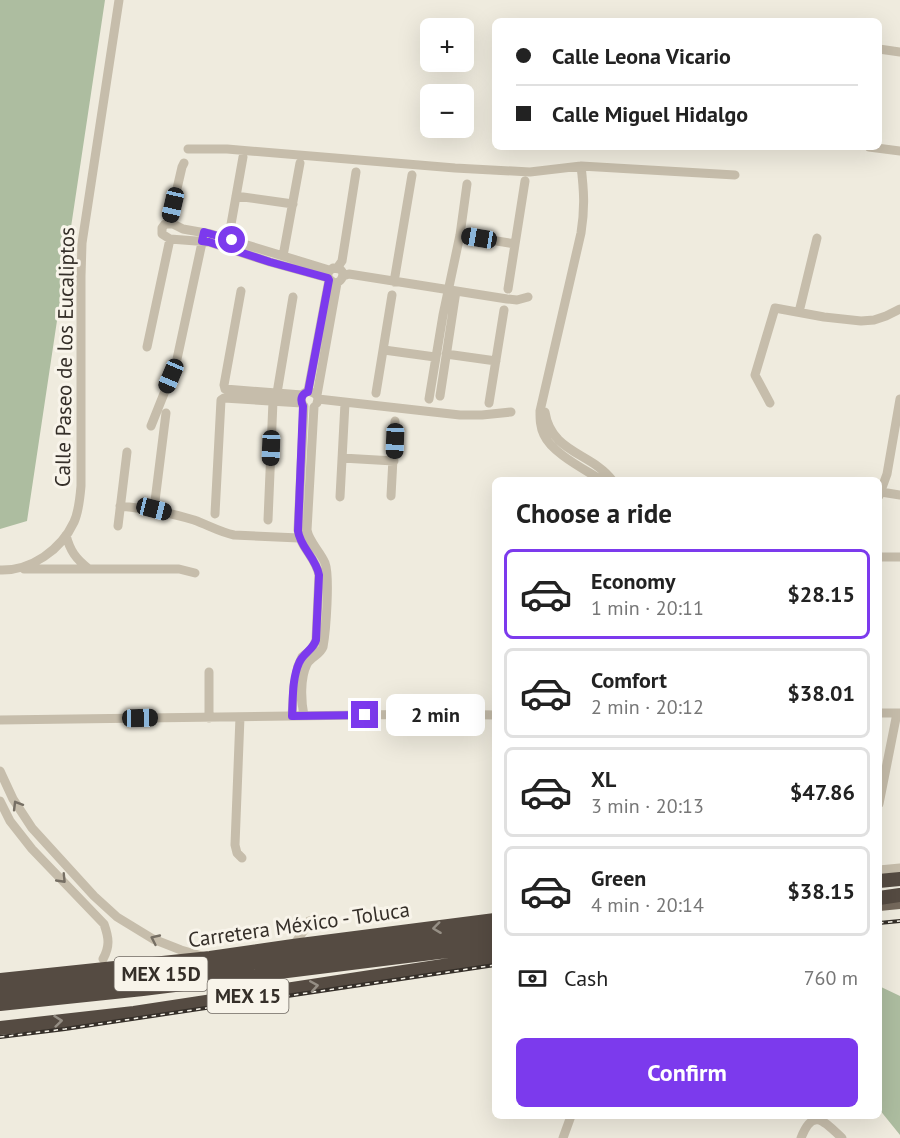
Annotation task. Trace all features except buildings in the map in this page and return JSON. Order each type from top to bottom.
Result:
[{"type":"highway","points":[[882,876],[900,873]]},
{"type":"highway","points":[[882,898],[900,895]]},
{"type":"highway","name":"Carretera México - Toluca","points":[[0,980],[210,958],[492,920]]},
{"type":"highway","name":"MEX 15D","points":[[0,992],[492,933]]},
{"type":"highway","name":"MEX 15D","points":[[0,1004],[143,989],[492,945]]},
{"type":"highway","name":"MEX 15","points":[[0,1029],[145,1011],[492,958]]},
{"type":"highway","points":[[86,971],[103,959]]},
{"type":"highway","points":[[0,1012],[78,1003],[143,989]]},
{"type":"main road","points":[[882,905],[900,903]]},
{"type":"main road","points":[[882,912],[900,910]]},
{"type":"street","points":[[119,3],[128,0]]},
{"type":"street","name":"Calle Paseo de los Eucaliptos","points":[[0,570],[22,568],[58,546],[74,522],[80,506],[82,243],[119,3]]},
{"type":"street","points":[[882,50],[900,52]]},
{"type":"street","points":[[188,148],[530,172],[581,166],[735,175]]},
{"type":"street","points":[[882,149],[900,151]]},
{"type":"street","points":[[230,231],[243,157]]},
{"type":"street","points":[[169,224],[184,163]]},
{"type":"street","points":[[276,257],[293,204],[300,163]]},
{"type":"street","points":[[581,166],[585,196],[581,232],[540,411],[541,425],[548,442],[555,450],[596,477]]},
{"type":"street","points":[[292,716],[298,702],[300,677],[306,665],[322,651],[324,641],[327,572],[325,563],[299,538],[298,531],[309,399],[334,276],[342,261],[356,172]]},
{"type":"street","points":[[394,282],[412,176]]},
{"type":"street","points":[[508,290],[525,181]]},
{"type":"street","points":[[440,396],[467,184]]},
{"type":"street","points":[[236,196],[293,204]]},
{"type":"street","points":[[203,237],[170,238],[161,231],[164,225],[169,224],[203,237],[334,276],[349,274],[516,300],[528,297]]},
{"type":"street","points":[[460,235],[515,244]]},
{"type":"street","points":[[151,426],[177,359],[203,237]]},
{"type":"street","points":[[147,347],[170,238]]},
{"type":"street","points":[[799,312],[817,238]]},
{"type":"street","points":[[276,257],[334,276]]},
{"type":"street","points":[[429,399],[435,357],[452,290]]},
{"type":"street","points":[[215,514],[220,402],[224,394],[241,291]]},
{"type":"street","points":[[376,393],[392,295]]},
{"type":"street","points":[[268,519],[275,397],[293,297]]},
{"type":"street","points":[[770,403],[755,375],[773,309],[777,307],[824,317],[861,321],[874,320],[900,309]]},
{"type":"street","points":[[489,403],[504,310]]},
{"type":"street","points":[[384,350],[435,357]]},
{"type":"street","points":[[446,354],[496,361]]},
{"type":"street","points":[[224,394],[309,399],[460,416],[510,412]]},
{"type":"street","points":[[543,398],[548,426],[554,436],[570,450],[602,469],[609,477]]},
{"type":"street","points":[[309,399],[307,530],[315,553]]},
{"type":"street","points":[[882,487],[900,399]]},
{"type":"street","points":[[340,497],[345,403]]},
{"type":"street","points":[[154,509],[166,413]]},
{"type":"street","points":[[391,496],[395,420]]},
{"type":"street","points":[[118,526],[127,452]]},
{"type":"street","points":[[342,458],[394,461]]},
{"type":"street","points":[[589,462],[599,477]]},
{"type":"street","points":[[882,494],[900,495]]},
{"type":"street","points":[[120,506],[154,509],[198,521],[234,535],[299,538]]},
{"type":"street","points":[[66,535],[73,555],[89,569]]},
{"type":"street","points":[[882,557],[900,557]]},
{"type":"street","points":[[22,568],[180,569],[195,573]]},
{"type":"street","points":[[209,672],[209,718]]},
{"type":"street","points":[[298,702],[304,716]]},
{"type":"street","points":[[882,713],[898,713],[882,790]]},
{"type":"street","points":[[0,720],[492,715]]},
{"type":"street","points":[[240,717],[235,845],[237,853],[242,858]]},
{"type":"street","points":[[0,771],[13,799],[32,828],[94,896],[117,917],[153,939],[210,958]]},
{"type":"street","points":[[0,801],[10,821],[32,849],[104,924],[108,950],[103,959]]},
{"type":"street","points":[[293,946],[313,920]]},
{"type":"street","points":[[563,1138],[570,1119]]},
{"type":"street","points":[[801,1138],[808,1123],[818,1119],[842,1138]]},
{"type":"green space","points":[[0,0],[105,0],[27,521],[0,529]]},
{"type":"green space","points":[[882,987],[900,996],[900,1135],[882,1113]]},
{"type":"railway","points":[[882,923],[900,921]]},
{"type":"railway","points":[[0,1037],[492,965]]},
{"type":"route","points":[[232,240],[204,232],[202,241],[329,280],[308,392],[302,395],[301,399],[303,406],[298,531],[299,538],[316,564],[319,575],[316,640],[315,645],[302,657],[298,666],[292,716],[365,715]]}]
